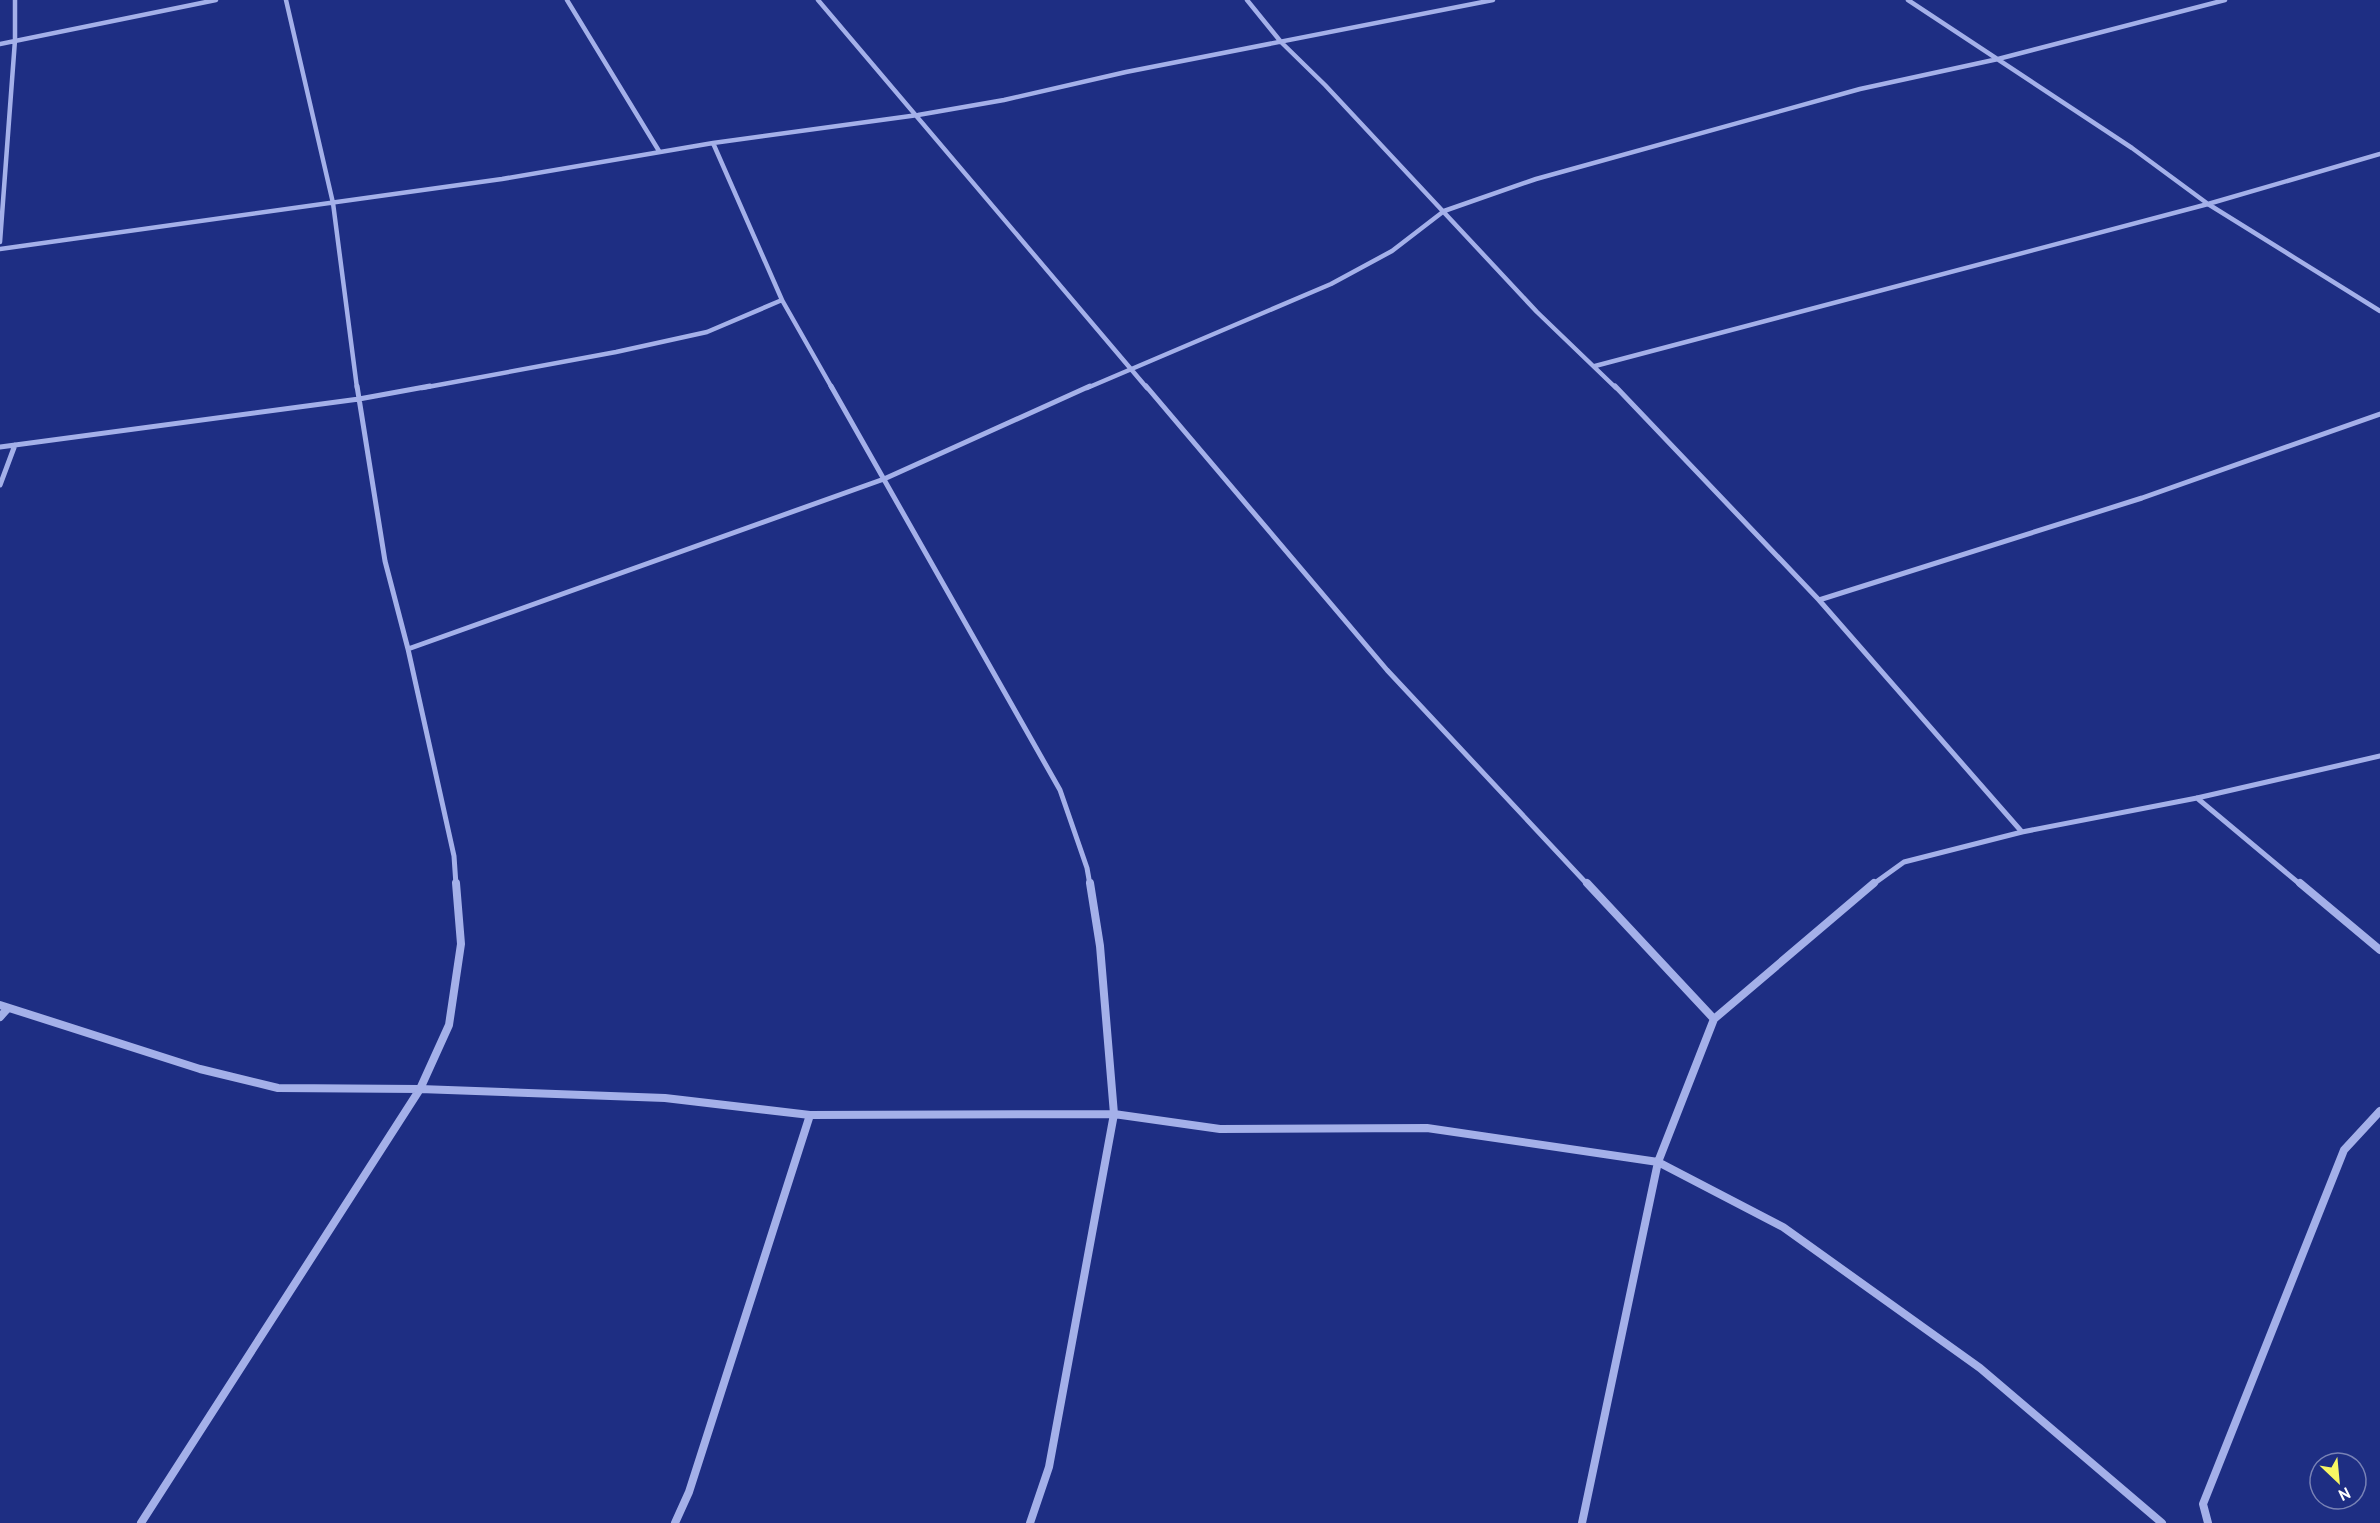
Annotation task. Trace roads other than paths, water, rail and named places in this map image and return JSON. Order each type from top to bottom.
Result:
[{"type":"street","points":[[0,242],[15,40],[15,0]]},
{"type":"street","points":[[0,44],[216,0]]},
{"type":"street","points":[[141,1523],[420,1089],[449,1025],[461,944],[454,856],[386,561],[359,399],[333,203],[286,0]]},
{"type":"street","points":[[567,0],[659,151]]},
{"type":"street","points":[[818,0],[1387,669],[1714,1019]]},
{"type":"street","points":[[1247,0],[1281,42],[1326,85],[1538,312],[1595,366],[1819,600],[2022,832]]},
{"type":"street","points":[[0,249],[502,179],[659,151],[918,115],[1004,100],[1126,72],[1493,0]]},
{"type":"street","points":[[1908,0],[2132,148],[2208,204],[2380,311]]},
{"type":"street","points":[[408,649],[884,479],[1130,368],[1331,284],[1392,251],[1444,211],[1536,178],[1860,89],[1998,59],[2225,0]]},
{"type":"street","points":[[713,143],[782,300],[1064,801],[1087,868],[1100,946],[1114,1114],[1049,1467],[1030,1523]]},
{"type":"street","points":[[1595,366],[2208,204],[2380,154]]},
{"type":"street","points":[[0,447],[359,399],[616,352],[707,332],[782,300]]},
{"type":"street","points":[[1819,600],[2142,498],[2380,414]]},
{"type":"street","points":[[0,485],[15,445]]},
{"type":"street","points":[[1582,1523],[1658,1162],[1714,1019],[1858,895],[1904,862],[2022,832],[2198,798],[2380,756]]},
{"type":"street","points":[[2198,798],[2380,950]]},
{"type":"street","points":[[0,1017],[4,1006],[200,1069],[278,1088],[420,1089],[665,1098],[810,1114],[1114,1114],[1220,1128],[1427,1128],[1658,1162],[1783,1227],[1971,1361],[2162,1523]]},
{"type":"street","points":[[2208,1523],[2203,1504],[2344,1149],[2380,1111]]},
{"type":"street","points":[[675,1523],[689,1492],[810,1114]]}]
